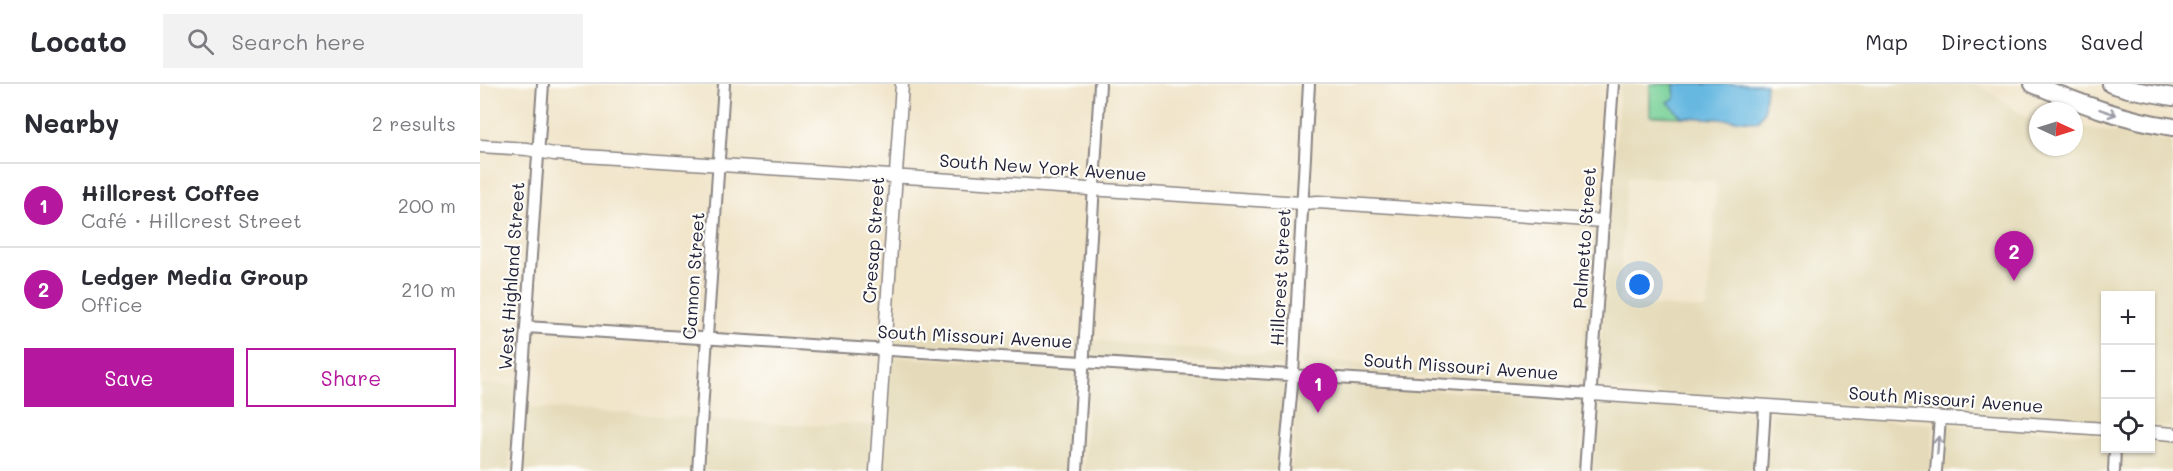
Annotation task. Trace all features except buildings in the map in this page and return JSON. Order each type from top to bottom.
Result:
[{"type":"main road","points":[[2033,84],[2074,101],[2139,122],[2173,127]]},
{"type":"main road","points":[[2111,84],[2128,90],[2173,97]]},
{"type":"street","name":"West Highland Street","points":[[516,471],[543,84]]},
{"type":"street","name":"Cannon Street","points":[[698,471],[724,84]]},
{"type":"street","name":"Cresap Street","points":[[876,471],[902,84]]},
{"type":"street","points":[[1077,471],[1100,84]]},
{"type":"street","name":"Hillcrest Street","points":[[1284,471],[1293,374],[1309,84]]},
{"type":"street","name":"Palmetto Street","points":[[1585,471],[1613,84]]},
{"type":"street","name":"South New York Avenue","points":[[480,146],[897,177],[1603,221]]},
{"type":"street","name":"South Missouri Avenue","points":[[526,327],[1293,374],[2101,429]]},
{"type":"street","points":[[1761,471],[1765,406]]},
{"type":"street","points":[[1936,471],[1940,418]]},
{"type":"street","points":[[2155,432],[2173,434]]},
{"type":"street","points":[[2114,471],[2115,453]]},
{"type":"shaded area","points":[[1620,84],[1650,84],[1651,116],[1758,121],[1764,111],[1766,84],[1977,84],[2029,119],[2029,156],[2083,156],[2083,127],[2173,142],[2173,427],[2155,426],[2155,291],[2101,291],[2101,423],[1598,389]],"holes":[[[1629,176],[1712,181],[1717,185],[1707,308],[1624,304],[1619,300]]]},
{"type":"shaded area","points":[[1594,227],[1596,227],[1584,388],[1300,368],[1300,358],[1578,382]]},
{"type":"shaded area","points":[[893,323],[1078,339],[1076,355],[892,345]]},
{"type":"shaded area","points":[[1091,340],[1287,357],[1286,367],[1090,356]]},
{"type":"shaded area","points":[[892,357],[1076,367],[1070,471],[883,471]]},
{"type":"shaded area","points":[[1089,368],[1285,380],[1277,471],[1084,471]]},
{"type":"shaded area","points":[[1299,380],[1584,400],[1579,471],[1291,471]]},
{"type":"shaded area","points":[[480,384],[515,385],[509,471],[480,471]]},
{"type":"shaded area","points":[[529,385],[529,407],[694,418],[691,471],[523,471]]},
{"type":"shaded area","points":[[1597,401],[1758,412],[1754,471],[1592,471]]},
{"type":"shaded area","points":[[1772,413],[1933,424],[1930,471],[1767,471]]},
{"type":"shaded area","points":[[708,419],[826,426],[841,423],[873,425],[869,471],[705,471]]},
{"type":"shaded area","points":[[1946,425],[2101,435],[2101,453],[2108,453],[2107,471],[1943,471]]},
{"type":"shaded area","points":[[2155,438],[2173,440],[2173,471],[2121,471],[2122,453],[2155,453]]},
{"type":"green space","points":[[1650,84],[1674,84],[1675,99],[1668,102],[1682,117],[1650,116]]},
{"type":"water","points":[[1674,84],[1766,84],[1764,111],[1758,121],[1682,117],[1668,102],[1675,99]]},
{"type":"place","name":"Ledger Media Group","points":[[2014,281]]},
{"type":"place","name":"Hillcrest Coffee","points":[[1318,413]]}]
